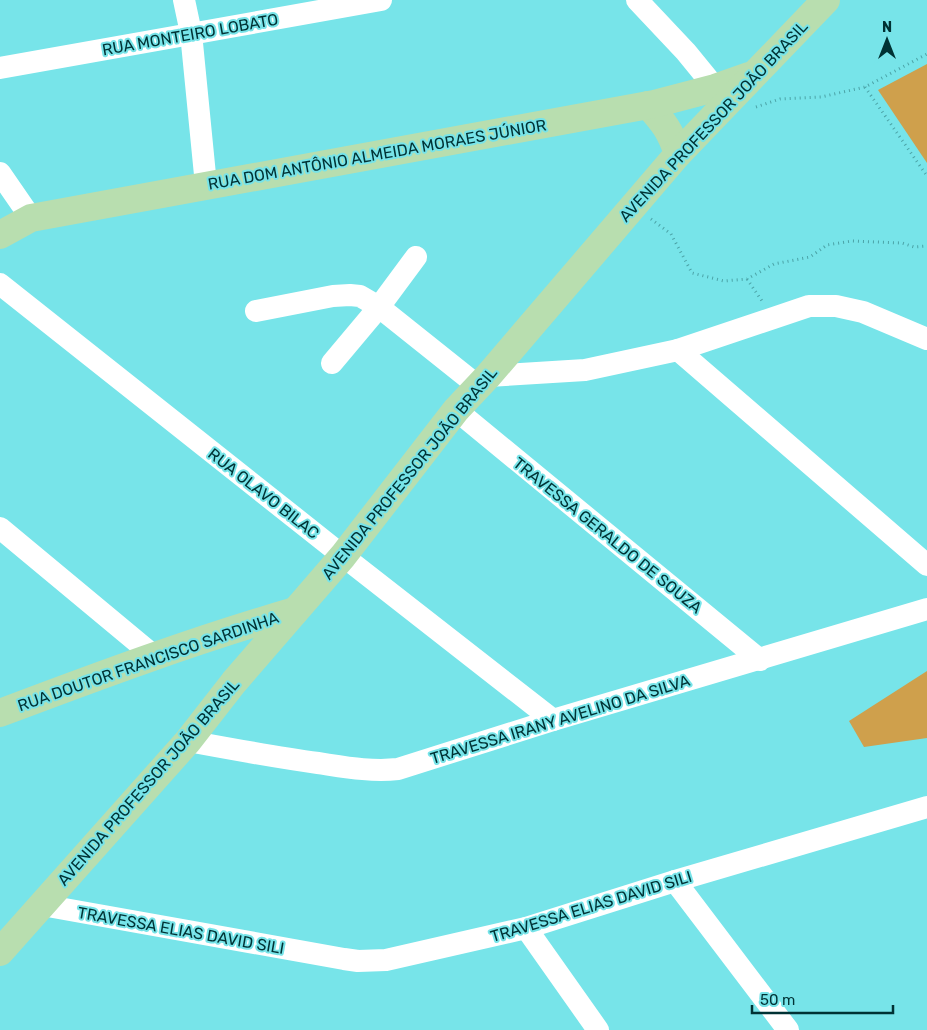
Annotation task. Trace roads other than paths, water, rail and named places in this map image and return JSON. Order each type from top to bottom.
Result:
[{"type":"main road","name":"AVENIDA PROFESSOR JOÃO BRASIL","points":[[756,74],[826,0]]},
{"type":"main road","name":"RUA DOM ANTÔNIO ALMEIDA MORAES JÚNIOR","points":[[0,235],[31,218],[648,105],[721,95],[756,74]]},
{"type":"main road","name":"AVENIDA PROFESSOR JOÃO BRASIL","points":[[0,952],[188,741],[234,682],[343,556],[456,410],[678,154],[721,95]]},
{"type":"main road","points":[[648,105],[666,126],[678,154]]},
{"type":"main road","name":"RUA DOUTOR FRANCISCO SARDINHA","points":[[0,713],[222,632],[296,611]]},
{"type":"street","points":[[184,0],[191,33],[206,185]]},
{"type":"street","name":"RUA MONTEIRO LOBATO","points":[[0,68],[381,0]]},
{"type":"street","points":[[637,0],[686,52],[721,95]]},
{"type":"street","points":[[0,173],[31,218]]},
{"type":"street","points":[[332,363],[379,307],[416,257]]},
{"type":"street","name":"RUA OLAVO BILAC","points":[[0,284],[553,720]]},
{"type":"street","points":[[256,311],[350,295],[360,296],[379,307],[483,381],[585,370],[678,350],[809,306],[836,306],[862,312],[927,339]]},
{"type":"street","points":[[678,350],[927,565]]},
{"type":"street","name":"TRAVESSA GERALDO DE SOUZA","points":[[456,410],[760,660]]},
{"type":"street","points":[[0,528],[154,656]]},
{"type":"street","name":"TRAVESSA IRANY AVELINO DA SILVA","points":[[188,741],[276,757],[380,771],[398,769],[553,720],[927,609]]},
{"type":"street","name":"TRAVESSA ELIAS DAVID SILI","points":[[42,905],[358,961],[386,960],[526,928],[675,881],[927,807]]},
{"type":"street","points":[[675,881],[788,1030]]},
{"type":"street","points":[[526,928],[598,1030]]}]
